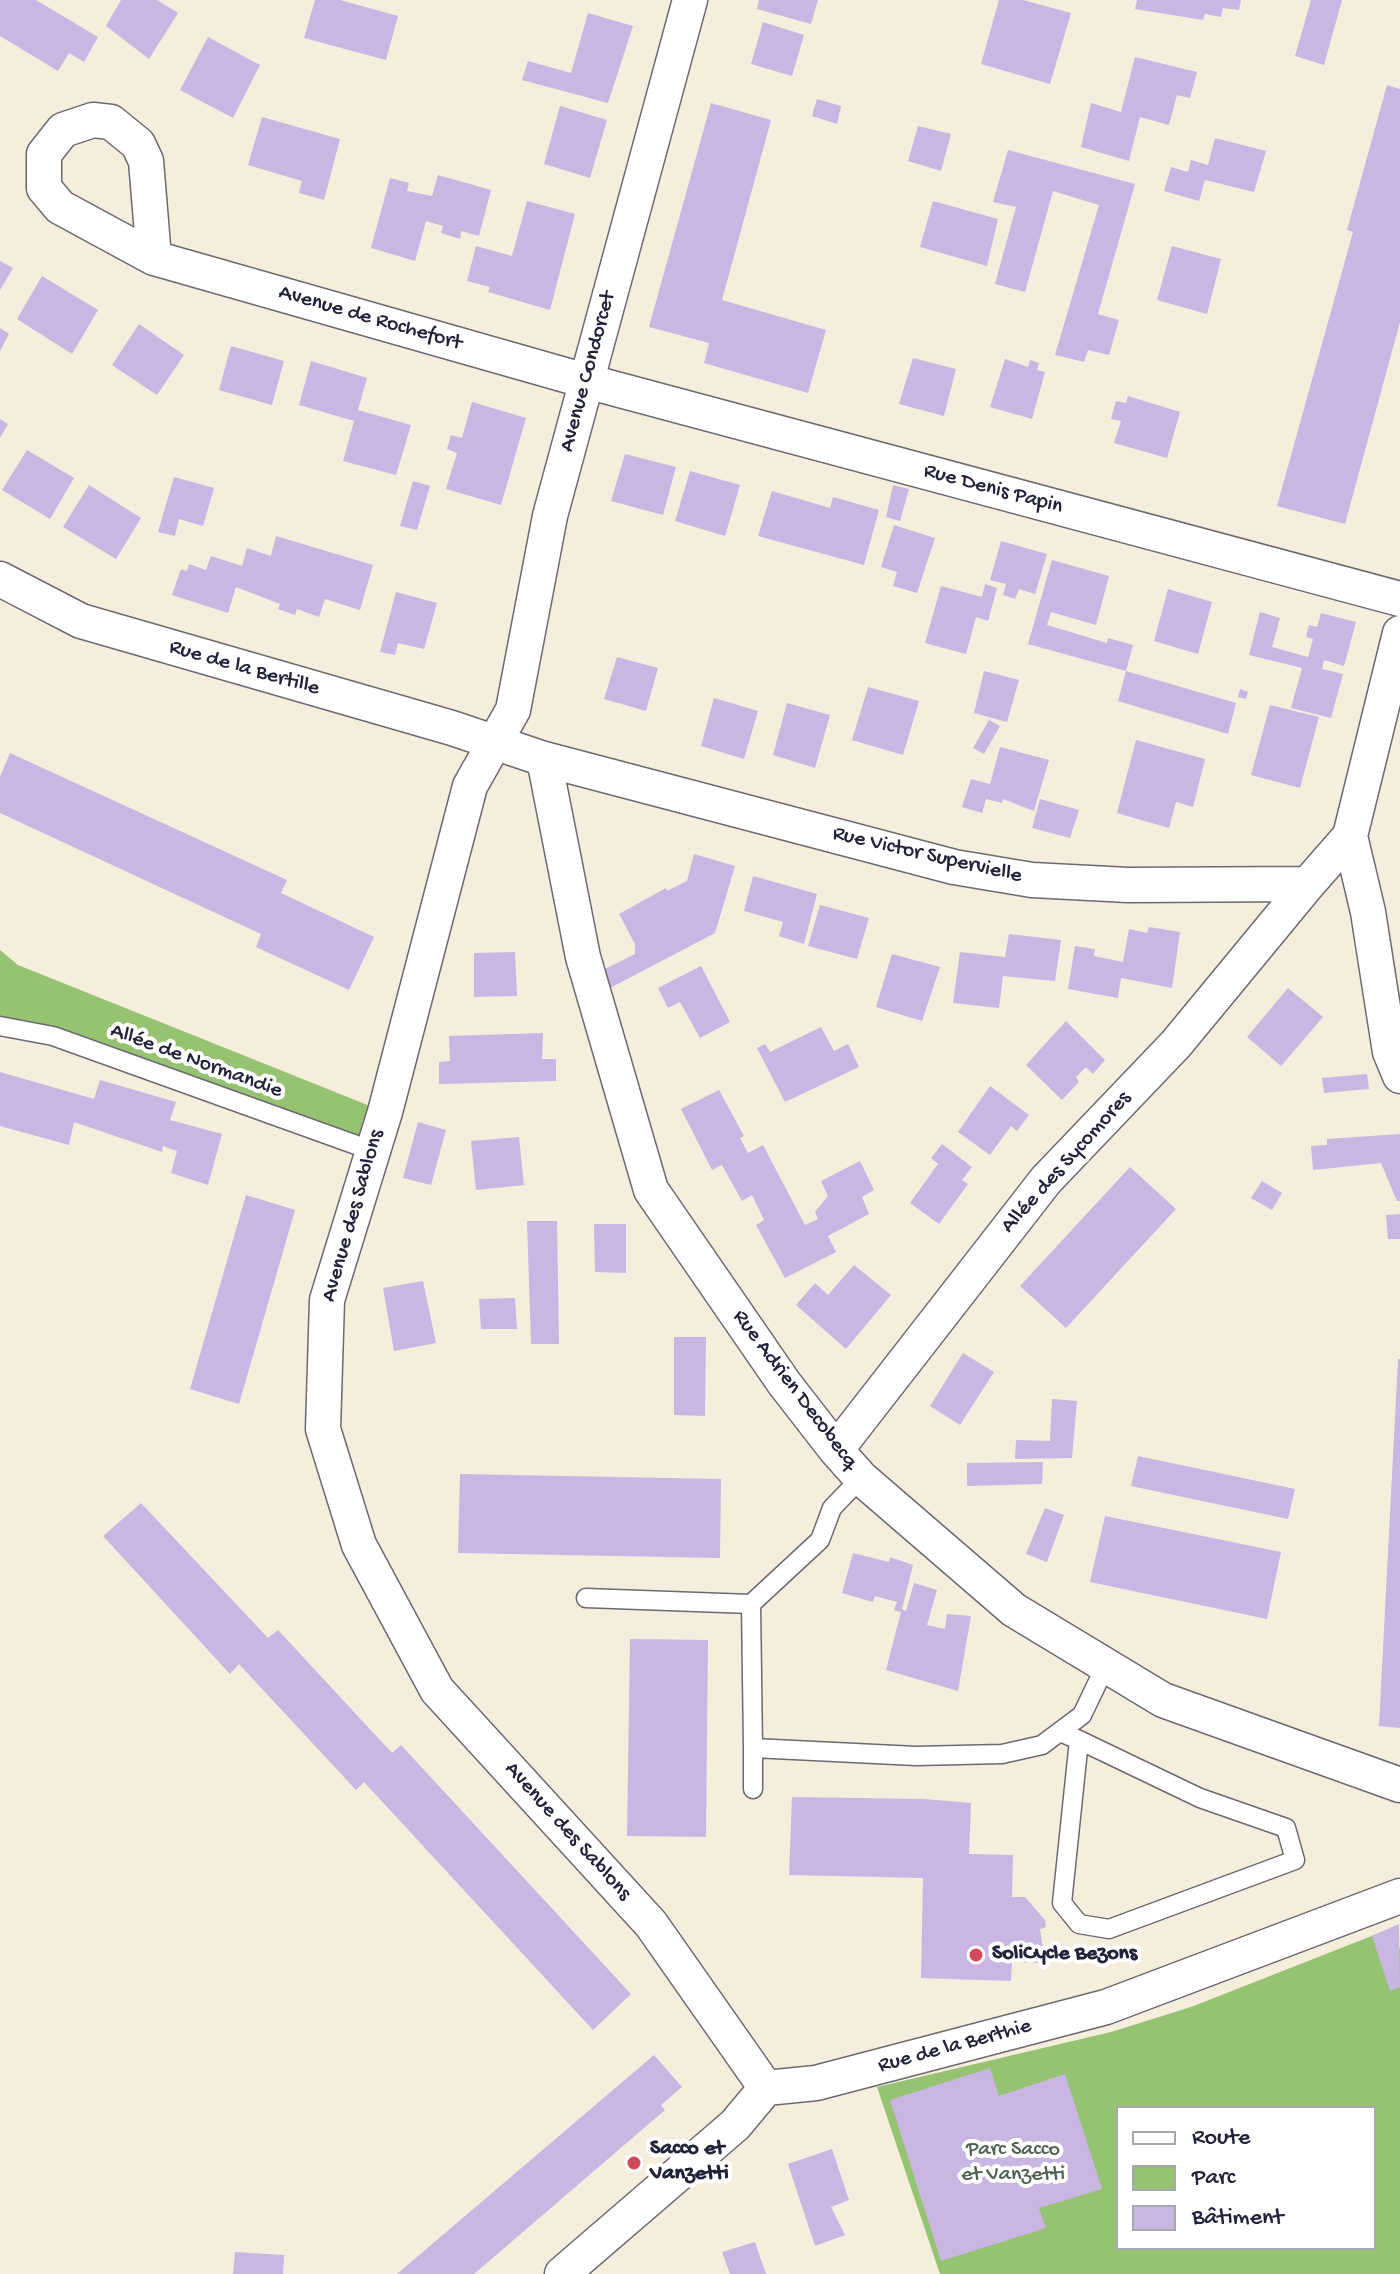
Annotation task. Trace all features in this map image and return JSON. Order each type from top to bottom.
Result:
[{"type":"street","name":"Avenue Condorcet","points":[[493,744],[513,710],[550,516],[690,0]]},
{"type":"street","name":"Avenue de Rochefort","points":[[154,258],[586,381]]},
{"type":"street","name":"Rue Denis Papin","points":[[586,381],[1400,599]]},
{"type":"street","name":"Rue de la Bertille","points":[[0,579],[81,621],[452,728],[493,744]]},
{"type":"street","points":[[1400,633],[1350,836],[1368,912],[1390,1052],[1400,1076]]},
{"type":"street","name":"Rue Victor Supervielle","points":[[493,744],[954,867],[1032,880],[1128,885],[1308,884]]},
{"type":"street","name":"Avenue des Sablons","points":[[493,744],[470,786],[373,1151],[327,1300],[323,1429],[359,1545],[437,1690],[651,1924],[766,2088]]},
{"type":"street","name":"Rue Adrien Decobecq","points":[[544,759],[583,957],[651,1190],[784,1383],[836,1450],[861,1478],[1014,1610],[1163,1700],[1400,1785]]},
{"type":"street","points":[[1308,884],[1350,836]]},
{"type":"street","name":"Allée des Sycomores","points":[[836,1450],[1046,1180],[1176,1044],[1308,884]]},
{"type":"street","name":"Rue de la Berthie","points":[[766,2088],[816,2083],[1106,2007],[1400,1896]]},
{"type":"street","points":[[562,2274],[735,2125],[766,2088]]},
{"type":"lane","name":"Allée de Normandie","points":[[0,1026],[53,1036],[373,1151]]},
{"type":"lane","points":[[586,1598],[751,1604],[820,1540],[832,1508],[861,1478]]},
{"type":"lane","points":[[751,1604],[753,1789]]},
{"type":"lane","points":[[753,1748],[916,1756],[1002,1754],[1042,1745],[1082,1715],[1106,1665]]},
{"type":"lane","points":[[1060,1732],[1079,1740],[1200,1798],[1286,1828],[1295,1860],[1109,1929],[1079,1924],[1062,1903],[1079,1740]]},
{"type":"green space","points":[[0,950],[18,965],[385,1112],[373,1151],[0,1026]]},
{"type":"green space","name":"Parc Sacco et Vanzetti","points":[[1392,1928],[1400,1950],[1400,2274],[940,2274],[877,2087],[1111,2032],[1191,2007]]},
{"type":"building","points":[[0,0],[36,0],[98,37],[84,62],[69,53],[58,71],[0,36]]},
{"type":"building","points":[[121,0],[157,0],[178,13],[149,59],[106,26]]},
{"type":"building","points":[[315,0],[340,0],[398,16],[386,60],[304,38]]},
{"type":"building","points":[[759,0],[818,0],[811,24],[757,9]]},
{"type":"building","points":[[999,0],[1023,0],[1071,13],[1050,84],[981,64]]},
{"type":"building","points":[[1137,0],[1241,0],[1239,10],[1223,8],[1221,17],[1205,14],[1203,20],[1135,9]]},
{"type":"building","points":[[1311,0],[1342,0],[1324,65],[1295,56]]},
{"type":"building","points":[[588,13],[633,26],[608,103],[522,80],[528,61],[571,73]]},
{"type":"building","points":[[763,22],[804,35],[792,76],[751,64]]},
{"type":"building","points":[[208,37],[260,65],[233,118],[180,90]]},
{"type":"building","points":[[1135,57],[1197,72],[1190,98],[1177,95],[1169,125],[1140,117],[1129,161],[1081,147],[1091,103],[1121,112]]},
{"type":"building","points":[[1387,85],[1400,89],[1400,322],[1345,524],[1277,506],[1353,232],[1347,230]]},
{"type":"building","points":[[817,99],[841,106],[837,124],[812,116]]},
{"type":"building","points":[[711,103],[771,120],[722,300],[826,330],[808,393],[704,363],[709,343],[649,327]]},
{"type":"building","points":[[560,106],[607,120],[590,178],[544,164]]},
{"type":"building","points":[[262,117],[340,139],[324,200],[299,193],[302,181],[248,165]]},
{"type":"building","points":[[918,126],[951,134],[941,171],[908,161]]},
{"type":"building","points":[[1215,138],[1266,151],[1254,192],[1205,180],[1199,201],[1164,191],[1171,167],[1188,172],[1191,160],[1208,165]]},
{"type":"building","points":[[1008,150],[1135,184],[1098,314],[1119,320],[1109,355],[1088,350],[1084,362],[1055,355],[1099,205],[1053,191],[1025,292],[995,284],[1016,207],[993,202]]},
{"type":"building","points":[[438,175],[491,190],[479,236],[461,231],[460,239],[441,233],[443,226],[426,221],[415,261],[371,248],[390,178],[409,183],[407,191],[432,196]]},
{"type":"building","points":[[527,201],[575,214],[550,310],[488,292],[490,287],[467,281],[476,246],[512,256]]},
{"type":"building","points":[[933,201],[998,219],[987,266],[920,247]]},
{"type":"building","points":[[1172,246],[1221,259],[1207,314],[1157,300]]},
{"type":"building","points":[[0,261],[13,268],[0,290]]},
{"type":"building","points":[[42,276],[98,310],[72,354],[17,319]]},
{"type":"building","points":[[139,324],[184,355],[157,395],[112,365]]},
{"type":"building","points":[[0,328],[9,334],[0,351]]},
{"type":"building","points":[[231,346],[284,361],[272,405],[219,390]]},
{"type":"building","points":[[913,358],[956,369],[944,416],[899,404]]},
{"type":"building","points":[[1005,359],[1028,367],[1030,360],[1039,363],[1037,370],[1045,372],[1032,419],[990,407]]},
{"type":"building","points":[[311,361],[367,378],[358,410],[411,425],[396,475],[343,461],[354,421],[299,405]]},
{"type":"building","points":[[1128,396],[1180,412],[1167,458],[1114,443],[1121,421],[1111,419],[1116,401],[1126,403]]},
{"type":"building","points":[[472,402],[526,418],[501,505],[446,489],[457,453],[447,449],[451,435],[462,438]]},
{"type":"building","points":[[0,419],[8,424],[0,438]]},
{"type":"building","points":[[27,450],[74,478],[50,519],[2,490]]},
{"type":"building","points":[[625,454],[676,467],[663,515],[611,501]]},
{"type":"building","points":[[690,471],[740,485],[725,536],[675,521]]},
{"type":"building","points":[[174,477],[214,488],[203,526],[179,519],[175,536],[158,532]]},
{"type":"building","points":[[413,481],[430,486],[417,530],[400,526]]},
{"type":"building","points":[[89,485],[141,518],[116,559],[63,527]]},
{"type":"building","points":[[893,485],[909,489],[900,521],[886,517]]},
{"type":"building","points":[[772,491],[830,508],[833,497],[879,510],[864,565],[758,536]]},
{"type":"building","points":[[894,525],[935,538],[917,593],[893,586],[897,572],[881,567]]},
{"type":"building","points":[[276,536],[373,565],[360,610],[325,599],[319,617],[297,609],[295,615],[278,609],[280,604],[236,587],[228,613],[172,595],[181,569],[187,571],[189,564],[206,570],[211,556],[242,566],[247,548],[271,556]]},
{"type":"building","points":[[1001,541],[1047,554],[1035,594],[1019,589],[1015,599],[1003,595],[1006,584],[990,580]]},
{"type":"building","points":[[1052,560],[1109,576],[1096,625],[1051,612],[1047,625],[1107,643],[1108,638],[1133,645],[1126,671],[1028,644]]},
{"type":"building","points":[[985,584],[997,588],[988,621],[976,617],[966,654],[925,643],[941,586],[982,597]]},
{"type":"building","points":[[1168,589],[1212,602],[1198,654],[1154,641]]},
{"type":"building","points":[[396,592],[437,603],[424,649],[398,643],[395,655],[380,652]]},
{"type":"building","points":[[1260,612],[1280,618],[1272,647],[1308,657],[1313,639],[1306,637],[1309,625],[1317,627],[1321,613],[1356,622],[1344,666],[1324,660],[1322,669],[1343,674],[1331,718],[1291,708],[1302,668],[1249,655]]},
{"type":"building","points":[[617,657],[658,668],[646,711],[604,699]]},
{"type":"building","points":[[984,671],[1019,680],[1007,722],[974,713]]},
{"type":"building","points":[[1126,671],[1236,703],[1228,734],[1118,701]]},
{"type":"building","points":[[868,687],[919,701],[903,755],[852,740]]},
{"type":"building","points":[[1240,689],[1248,692],[1246,699],[1238,697]]},
{"type":"building","points":[[714,698],[758,711],[744,759],[701,746]]},
{"type":"building","points":[[787,703],[830,715],[815,768],[773,755]]},
{"type":"building","points":[[1270,705],[1319,717],[1300,788],[1251,775]]},
{"type":"building","points":[[989,720],[1000,726],[984,754],[973,748]]},
{"type":"building","points":[[1136,740],[1205,759],[1193,807],[1176,802],[1169,828],[1117,813]]},
{"type":"building","points":[[1000,747],[1049,760],[1034,811],[1003,799],[1002,803],[986,799],[982,813],[962,807],[971,779],[990,784]]},
{"type":"building","points":[[10,753],[287,880],[281,893],[374,937],[349,990],[256,947],[261,934],[0,813],[0,777]]},
{"type":"building","points":[[1040,799],[1079,810],[1070,838],[1032,828]]},
{"type":"building","points":[[694,854],[735,866],[715,933],[610,988],[605,969],[635,954],[635,944],[619,914],[666,888],[667,891],[687,881]]},
{"type":"building","points":[[753,876],[817,894],[804,944],[779,936],[783,922],[744,911]]},
{"type":"building","points":[[820,905],[869,918],[857,959],[808,946]]},
{"type":"building","points":[[1149,927],[1180,932],[1172,988],[1121,978],[1118,998],[1068,989],[1075,946],[1095,949],[1094,956],[1123,962],[1129,929],[1147,933]]},
{"type":"building","points":[[1009,934],[1061,940],[1055,981],[1003,976],[999,1008],[953,1003],[960,952],[1005,957]]},
{"type":"building","points":[[515,952],[517,996],[474,997],[474,953]]},
{"type":"building","points":[[892,954],[940,967],[922,1021],[876,1007]]},
{"type":"building","points":[[701,966],[730,1022],[700,1038],[680,1002],[668,1008],[658,988]]},
{"type":"building","points":[[1288,988],[1323,1017],[1281,1066],[1247,1037]]},
{"type":"building","points":[[1066,1021],[1105,1060],[1093,1074],[1086,1067],[1076,1077],[1079,1082],[1062,1100],[1026,1065]]},
{"type":"building","points":[[821,1027],[834,1051],[848,1044],[859,1067],[785,1102],[757,1048],[765,1044],[770,1052]]},
{"type":"building","points":[[543,1033],[542,1059],[556,1059],[556,1081],[439,1084],[439,1062],[450,1061],[449,1036]]},
{"type":"building","points":[[0,1072],[94,1099],[100,1080],[176,1102],[170,1120],[222,1134],[208,1185],[171,1173],[177,1151],[163,1146],[162,1152],[74,1122],[69,1145],[0,1126]]},
{"type":"building","points":[[1367,1074],[1369,1089],[1324,1093],[1322,1078]]},
{"type":"building","points":[[990,1086],[1029,1115],[1017,1131],[1011,1126],[990,1155],[958,1132]]},
{"type":"building","points":[[719,1090],[744,1136],[740,1138],[748,1153],[763,1145],[805,1225],[818,1219],[815,1212],[828,1196],[821,1181],[860,1161],[874,1190],[862,1197],[869,1214],[828,1236],[836,1252],[785,1278],[756,1225],[764,1220],[752,1195],[742,1201],[722,1165],[712,1170],[681,1109]]},
{"type":"building","points":[[418,1122],[446,1130],[431,1185],[403,1178]]},
{"type":"building","points":[[1400,1134],[1400,1201],[1397,1201],[1381,1163],[1313,1170],[1311,1146],[1327,1145],[1327,1139]]},
{"type":"building","points":[[519,1137],[524,1185],[476,1190],[471,1141]]},
{"type":"building","points":[[942,1144],[972,1167],[962,1180],[968,1184],[939,1224],[910,1203],[938,1164],[931,1158]]},
{"type":"building","points":[[1130,1167],[1176,1209],[1066,1328],[1020,1286]]},
{"type":"building","points":[[1262,1181],[1282,1193],[1272,1210],[1251,1198]]},
{"type":"building","points":[[246,1195],[295,1210],[239,1404],[190,1389]]},
{"type":"building","points":[[1400,1214],[1400,1239],[1388,1239],[1386,1215]]},
{"type":"building","points":[[527,1221],[557,1221],[559,1344],[531,1344]]},
{"type":"building","points":[[594,1224],[626,1224],[626,1273],[595,1272]]},
{"type":"building","points":[[854,1265],[891,1295],[846,1349],[796,1305],[815,1283],[828,1295]]},
{"type":"building","points":[[423,1281],[436,1343],[394,1351],[383,1288]]},
{"type":"building","points":[[515,1298],[517,1329],[481,1329],[479,1299]]},
{"type":"building","points":[[674,1337],[706,1337],[705,1416],[674,1415]]},
{"type":"building","points":[[963,1353],[994,1372],[960,1425],[930,1406]]},
{"type":"building","points":[[1400,1359],[1400,1728],[1379,1726]]},
{"type":"building","points":[[1052,1399],[1077,1401],[1072,1458],[1015,1459],[1016,1440],[1050,1441]]},
{"type":"building","points":[[1138,1456],[1295,1489],[1288,1519],[1131,1486]]},
{"type":"building","points":[[1043,1462],[1042,1484],[967,1486],[967,1463]]},
{"type":"building","points":[[460,1474],[721,1479],[720,1558],[458,1553]]},
{"type":"building","points":[[141,1503],[268,1638],[278,1630],[392,1753],[401,1745],[631,1994],[593,2030],[364,1782],[356,1790],[239,1664],[230,1674],[103,1536]]},
{"type":"building","points":[[1045,1508],[1064,1515],[1047,1562],[1026,1554]]},
{"type":"building","points":[[1105,1516],[1281,1552],[1267,1619],[1090,1582]]},
{"type":"building","points":[[853,1553],[889,1562],[890,1557],[913,1565],[902,1609],[906,1611],[914,1583],[937,1590],[927,1625],[945,1629],[947,1614],[971,1616],[958,1691],[886,1670],[901,1612],[894,1610],[897,1602],[875,1596],[873,1602],[842,1593]]},
{"type":"building","points":[[630,1639],[708,1640],[706,1837],[627,1836]]},
{"type":"building","points":[[792,1797],[924,1799],[971,1803],[969,1854],[1013,1855],[1012,1897],[1025,1897],[1045,1920],[1046,1927],[1040,1929],[1045,1963],[1012,1962],[1011,1981],[921,1978],[923,1878],[789,1875]]},
{"type":"building","points":[[1399,1924],[1400,1987],[1390,1991],[1372,1936]]},
{"type":"building","points":[[654,2055],[682,2087],[661,2105],[665,2110],[474,2274],[397,2274]]},
{"type":"building","points":[[990,2068],[999,2096],[1065,2074],[1102,2189],[1039,2208],[1046,2228],[941,2261],[890,2100]]},
{"type":"building","points":[[832,2149],[849,2200],[831,2207],[845,2235],[815,2246],[788,2164]]},
{"type":"building","points":[[755,2242],[766,2274],[730,2274],[722,2252]]},
{"type":"building","points":[[235,2252],[284,2255],[283,2274],[233,2274]]},
{"type":"place","name":"SoliCycle Bezons","points":[[976,1955]]},
{"type":"place","name":"Sacco et Vanzetti","points":[[634,2163]]}]
